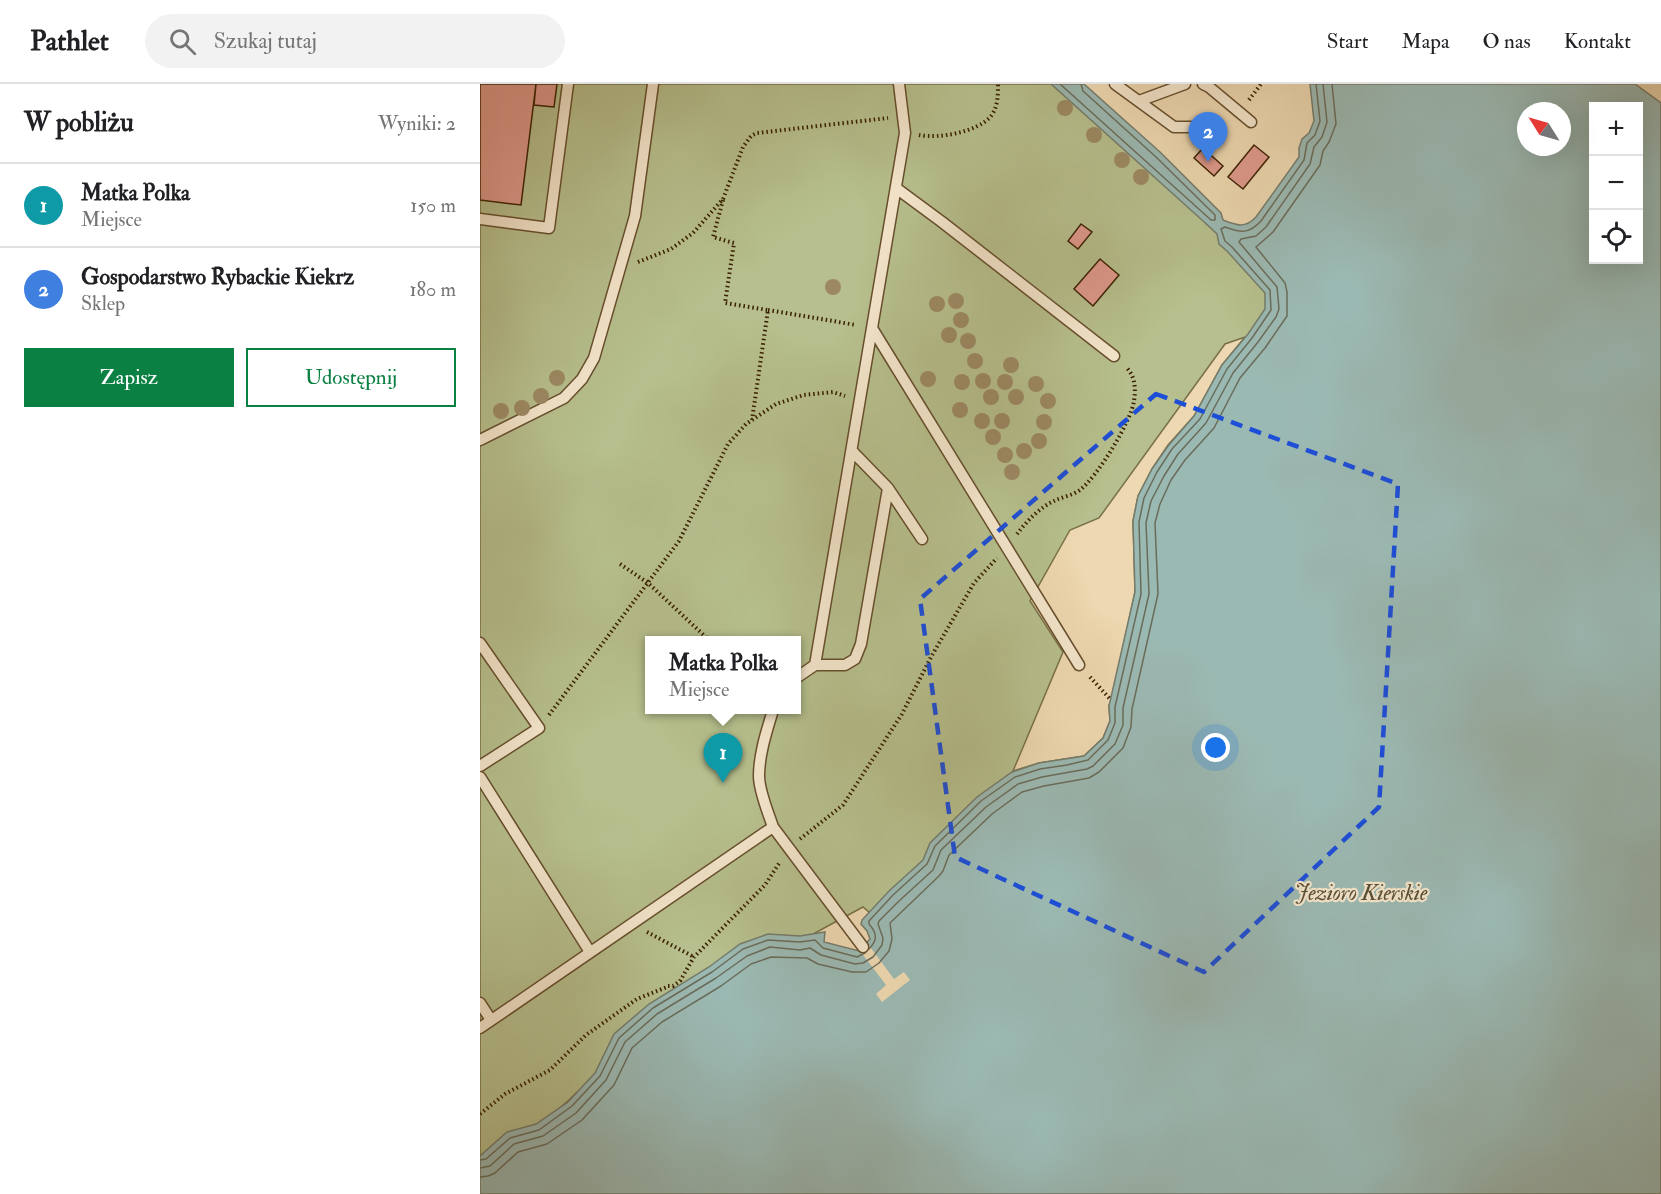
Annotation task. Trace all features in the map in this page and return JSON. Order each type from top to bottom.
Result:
[{"type":"lane","points":[[480,219],[549,228],[568,84]]},
{"type":"lane","points":[[480,440],[564,398],[582,379],[594,358],[635,216],[653,84]]},
{"type":"lane","points":[[815,665],[905,133],[899,84]]},
{"type":"lane","points":[[1115,84],[1174,127],[1191,127]]},
{"type":"lane","points":[[1138,101],[1185,84]]},
{"type":"lane","points":[[1203,84],[1251,122]]},
{"type":"lane","points":[[896,188],[1114,356]]},
{"type":"lane","points":[[872,328],[1079,665]]},
{"type":"lane","points":[[852,451],[888,488],[922,539]]},
{"type":"lane","points":[[801,675],[815,665],[845,665],[855,658],[861,644],[888,488]]},
{"type":"lane","points":[[480,644],[539,728],[480,766]]},
{"type":"lane","points":[[772,714],[765,738],[759,777],[766,807],[774,827],[863,947]]},
{"type":"lane","points":[[480,777],[590,952]]},
{"type":"lane","points":[[480,1028],[774,827]]},
{"type":"lane","points":[[480,1003],[491,1020]]},
{"type":"path","points":[[905,133],[930,137],[956,134],[984,122],[992,115],[997,103],[998,84]]},
{"type":"path","points":[[872,328],[724,303],[734,243],[713,237],[723,199],[743,147],[751,136],[757,133],[904,116]]},
{"type":"path","points":[[620,268],[671,249],[693,233],[723,199]]},
{"type":"path","points":[[752,420],[768,310]]},
{"type":"path","points":[[480,1114],[505,1094],[550,1070],[586,1035],[637,999],[673,986],[680,981],[694,957],[765,885],[789,848],[843,805],[903,714],[931,657],[974,583],[1024,525],[1052,502],[1079,490],[1101,466],[1120,436],[1134,403],[1135,383],[1128,369],[1114,356]]},
{"type":"path","points":[[539,728],[680,541],[728,444],[746,424],[776,404],[804,395],[833,392],[860,401]]},
{"type":"path","points":[[620,564],[648,584],[705,636]]},
{"type":"path","points":[[1079,665],[1111,700]]},
{"type":"path","points":[[631,924],[694,957]]},
{"type":"highlighted area","points":[[1156,394],[1398,484],[1379,807],[1204,972],[955,857],[920,599]]},
{"type":"green space","points":[[480,84],[1054,84],[1230,242],[1288,268],[1113,692],[1135,592],[1133,521],[1138,496],[1168,445],[1194,416],[1222,365],[1245,337],[1225,344],[1099,518],[1070,530],[1030,601],[1063,652],[1013,771],[1039,763],[1084,756],[1103,738],[1110,721],[1109,706],[1153,751],[882,918],[863,907],[752,967],[576,1093],[555,1112],[518,1136],[480,1156]]},
{"type":"water","name":"Jezioro Kierskie","points":[[1051,84],[1084,84],[1160,152],[1221,213],[1223,220],[1240,225],[1256,217],[1299,157],[1302,139],[1309,133],[1314,121],[1310,84],[1635,84],[1661,103],[1661,1194],[480,1194],[480,1156],[507,1132],[536,1124],[568,1102],[595,1073],[614,1034],[649,1004],[709,967],[740,944],[768,934],[800,936],[825,932],[824,942],[859,951],[870,939],[861,924],[862,920],[923,860],[930,843],[977,797],[1012,772],[1039,763],[1084,756],[1103,738],[1110,721],[1109,706],[1135,592],[1133,521],[1138,496],[1152,469],[1168,446],[1194,416],[1222,365],[1265,309],[1265,293],[1219,244],[1217,234]]},
{"type":"pier","points":[[865,940],[894,979],[904,972],[910,980],[882,1002],[876,994],[886,985],[857,947]]},
{"type":"building","points":[[480,84],[536,84],[521,205],[480,200]]},
{"type":"building","points":[[536,84],[557,84],[554,107],[534,105]]},
{"type":"building","points":[[1254,145],[1269,157],[1243,189],[1228,177]]},
{"type":"building","points":[[1203,148],[1223,166],[1214,176],[1194,158]]},
{"type":"building","points":[[1081,224],[1092,232],[1078,249],[1068,241]]},
{"type":"building","points":[[1100,259],[1119,275],[1093,306],[1074,289]]},
{"type":"place","name":"Gospodarstwo Rybackie Kiekrz","points":[[1208,162]]},
{"type":"place","name":"Matka Polka","points":[[723,783]]}]
